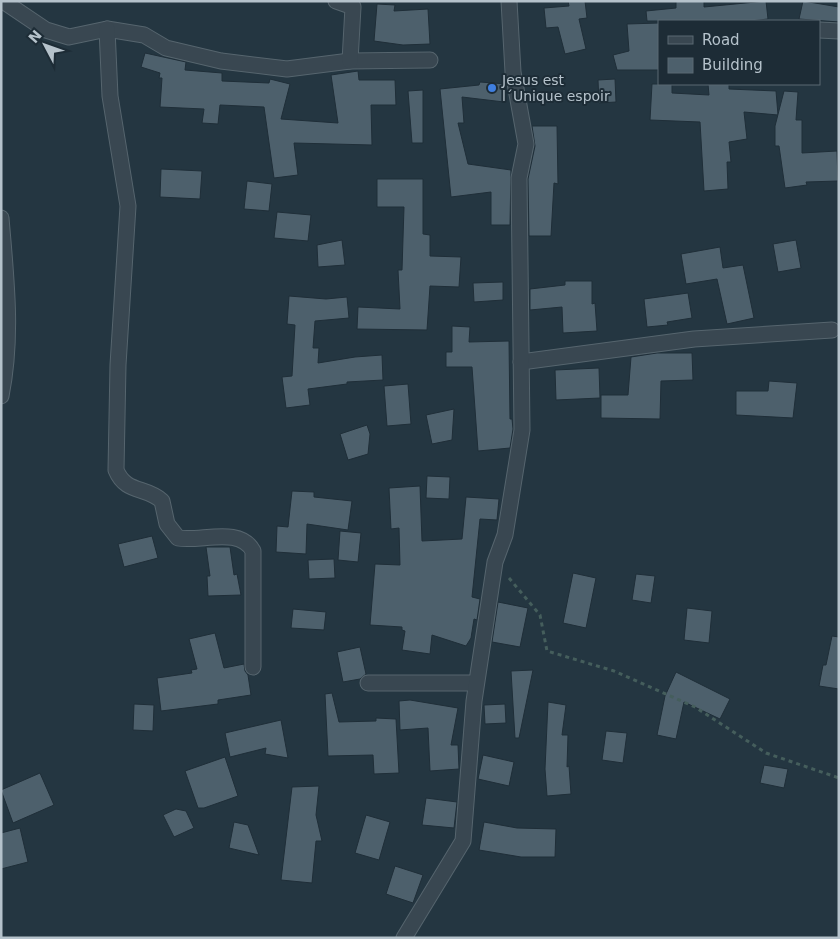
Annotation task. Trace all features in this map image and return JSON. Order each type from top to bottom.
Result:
[{"type":"street","points":[[4,1],[46,30],[69,37],[107,29],[144,35],[166,48],[221,60],[288,69],[350,61],[430,60]]},
{"type":"street","points":[[336,1],[353,7],[350,61]]},
{"type":"street","points":[[404,938],[463,841],[476,683],[495,562],[505,535],[522,430],[520,178],[526,144],[513,72],[509,1]]},
{"type":"street","points":[[107,29],[110,96],[128,206],[118,365],[116,470],[120,479],[128,486],[151,494],[162,501],[167,524],[178,538],[234,537],[250,544],[253,551],[253,667]]},
{"type":"street","points":[[820,30],[839,31]]},
{"type":"street","points":[[1,218],[9,324],[7,367],[1,396]]},
{"type":"street","points":[[521,362],[694,339],[832,330]]},
{"type":"street","points":[[368,683],[476,683]]},
{"type":"path","points":[[495,562],[540,615],[547,651],[614,671],[694,707],[766,753],[839,778]]},
{"type":"building","points":[[568,1],[585,1],[587,18],[579,19],[586,49],[565,54],[558,27],[546,28],[544,8],[569,6]]},
{"type":"building","points":[[676,1],[704,1],[704,7],[766,1],[768,19],[647,21],[646,11],[676,8]]},
{"type":"building","points":[[803,1],[839,7],[839,22],[799,19]]},
{"type":"building","points":[[377,4],[395,5],[394,11],[428,9],[430,44],[403,45],[374,41]]},
{"type":"building","points":[[658,23],[658,70],[617,70],[613,55],[629,51],[627,24]]},
{"type":"building","points":[[145,53],[186,62],[185,70],[222,73],[222,81],[269,83],[270,79],[290,84],[281,119],[338,123],[331,75],[358,71],[359,80],[395,80],[396,105],[371,105],[372,145],[294,143],[298,175],[274,178],[264,107],[220,105],[218,124],[202,123],[204,109],[160,107],[162,78],[159,78],[160,73],[141,67]]},
{"type":"building","points":[[615,79],[616,102],[599,103],[598,80]]},
{"type":"building","points":[[480,82],[506,84],[504,102],[462,97],[464,123],[458,123],[468,164],[511,170],[510,225],[491,225],[491,192],[451,197],[440,89],[479,85]]},
{"type":"building","points":[[652,84],[672,85],[672,93],[709,95],[708,85],[729,85],[729,89],[776,91],[778,115],[744,112],[747,139],[729,142],[731,162],[727,162],[728,189],[704,191],[700,122],[650,120]]},
{"type":"building","points":[[423,90],[423,143],[412,143],[408,91]]},
{"type":"building","points":[[784,91],[798,92],[796,120],[802,120],[802,153],[837,151],[838,181],[806,182],[807,185],[785,188],[779,146],[775,146],[775,126]]},
{"type":"building","points":[[532,126],[557,126],[558,184],[554,183],[551,236],[529,236],[528,179],[535,146]]},
{"type":"building","points":[[161,169],[202,171],[200,199],[160,197]]},
{"type":"building","points":[[377,179],[423,179],[423,234],[430,235],[430,256],[461,257],[459,287],[430,286],[427,330],[357,329],[358,307],[400,309],[398,270],[402,270],[404,207],[377,207]]},
{"type":"building","points":[[247,181],[272,184],[269,211],[244,209]]},
{"type":"building","points":[[277,212],[311,215],[308,241],[274,238]]},
{"type":"building","points":[[342,240],[345,265],[318,267],[317,245]]},
{"type":"building","points":[[796,240],[801,268],[778,272],[773,244]]},
{"type":"building","points":[[720,247],[723,268],[743,265],[754,318],[727,324],[717,279],[686,284],[681,254]]},
{"type":"building","points":[[565,281],[592,281],[592,304],[595,303],[597,331],[563,333],[562,307],[530,310],[530,289],[565,285]]},
{"type":"building","points":[[503,282],[503,300],[474,302],[473,283]]},
{"type":"building","points":[[688,293],[692,318],[667,322],[668,325],[647,327],[644,299]]},
{"type":"building","points":[[289,296],[326,299],[347,297],[349,318],[315,321],[313,348],[319,348],[318,363],[382,355],[383,380],[347,382],[347,384],[308,389],[310,405],[286,408],[282,377],[292,376],[295,325],[287,324]]},
{"type":"building","points":[[452,326],[470,327],[469,342],[509,341],[510,419],[512,419],[513,429],[510,448],[478,451],[472,367],[446,367],[446,352],[452,352]]},
{"type":"building","points":[[657,353],[692,353],[693,380],[661,381],[660,419],[601,418],[601,395],[628,395],[631,357]]},
{"type":"building","points":[[599,368],[600,398],[556,400],[555,370]]},
{"type":"building","points":[[769,381],[797,383],[793,418],[736,415],[736,391],[768,391]]},
{"type":"building","points":[[408,384],[411,424],[387,426],[384,386]]},
{"type":"building","points":[[454,409],[452,440],[432,444],[426,415]]},
{"type":"building","points":[[367,425],[370,434],[368,454],[348,460],[340,434]]},
{"type":"building","points":[[427,476],[450,477],[449,499],[426,498]]},
{"type":"building","points":[[420,486],[422,541],[462,539],[466,497],[499,499],[497,520],[480,519],[472,597],[480,599],[477,620],[474,619],[471,638],[466,646],[432,635],[430,654],[402,650],[405,631],[402,630],[402,627],[370,625],[375,564],[400,565],[399,528],[391,529],[389,488]]},
{"type":"building","points":[[292,491],[314,492],[314,497],[352,501],[348,530],[307,524],[306,554],[276,552],[277,526],[288,527]]},
{"type":"building","points":[[340,531],[361,533],[358,562],[338,560]]},
{"type":"building","points":[[152,536],[158,558],[124,567],[118,544]]},
{"type":"building","points":[[206,547],[230,547],[234,575],[237,574],[241,595],[208,596],[207,576],[210,576]]},
{"type":"building","points":[[334,559],[335,578],[309,579],[308,560]]},
{"type":"building","points":[[573,573],[596,578],[586,628],[563,623]]},
{"type":"building","points":[[636,574],[655,576],[651,603],[632,600]]},
{"type":"building","points":[[498,602],[528,608],[520,647],[492,642]]},
{"type":"building","points":[[687,608],[712,611],[709,643],[684,640]]},
{"type":"building","points":[[293,609],[326,612],[324,630],[291,628]]},
{"type":"building","points":[[215,633],[224,668],[244,664],[251,695],[218,700],[218,704],[161,711],[157,678],[192,673],[191,670],[197,669],[189,639]]},
{"type":"building","points":[[832,636],[839,637],[839,689],[819,686]]},
{"type":"building","points":[[360,647],[366,674],[360,679],[343,682],[337,652]]},
{"type":"building","points":[[533,670],[519,738],[515,738],[511,671]]},
{"type":"building","points":[[676,672],[730,699],[720,719],[684,702],[676,739],[657,735],[665,696]]},
{"type":"building","points":[[332,693],[339,722],[376,721],[376,718],[396,719],[399,773],[374,774],[373,755],[328,756],[325,694]]},
{"type":"building","points":[[410,700],[458,708],[451,745],[458,745],[459,769],[430,771],[428,728],[400,730],[399,701]]},
{"type":"building","points":[[548,702],[566,705],[562,735],[568,735],[567,767],[569,766],[571,794],[547,796],[545,769]]},
{"type":"building","points":[[134,704],[154,705],[153,731],[133,730]]},
{"type":"building","points":[[505,704],[506,723],[485,724],[484,705]]},
{"type":"building","points":[[281,720],[288,758],[265,754],[266,748],[230,757],[225,733]]},
{"type":"building","points":[[606,731],[627,733],[623,763],[602,760]]},
{"type":"building","points":[[483,755],[514,762],[509,786],[478,779]]},
{"type":"building","points":[[225,757],[238,796],[204,808],[198,808],[185,771]]},
{"type":"building","points":[[764,765],[788,769],[784,788],[760,783]]},
{"type":"building","points":[[40,773],[54,805],[13,823],[1,790]]},
{"type":"building","points":[[319,786],[316,815],[322,841],[316,841],[312,883],[281,880],[292,787]]},
{"type":"building","points":[[426,798],[457,802],[454,828],[422,825]]},
{"type":"building","points":[[176,809],[186,811],[194,828],[174,837],[163,815]]},
{"type":"building","points":[[366,815],[390,822],[379,860],[355,853]]},
{"type":"building","points":[[234,822],[248,825],[259,855],[229,848]]},
{"type":"building","points":[[484,822],[517,828],[556,829],[555,857],[521,857],[479,850]]},
{"type":"building","points":[[20,828],[28,862],[1,869],[1,833]]},
{"type":"building","points":[[395,866],[423,875],[413,903],[386,894]]},
{"type":"place","name":"Jesus est l´Unique espoir","points":[[492,88]]}]
